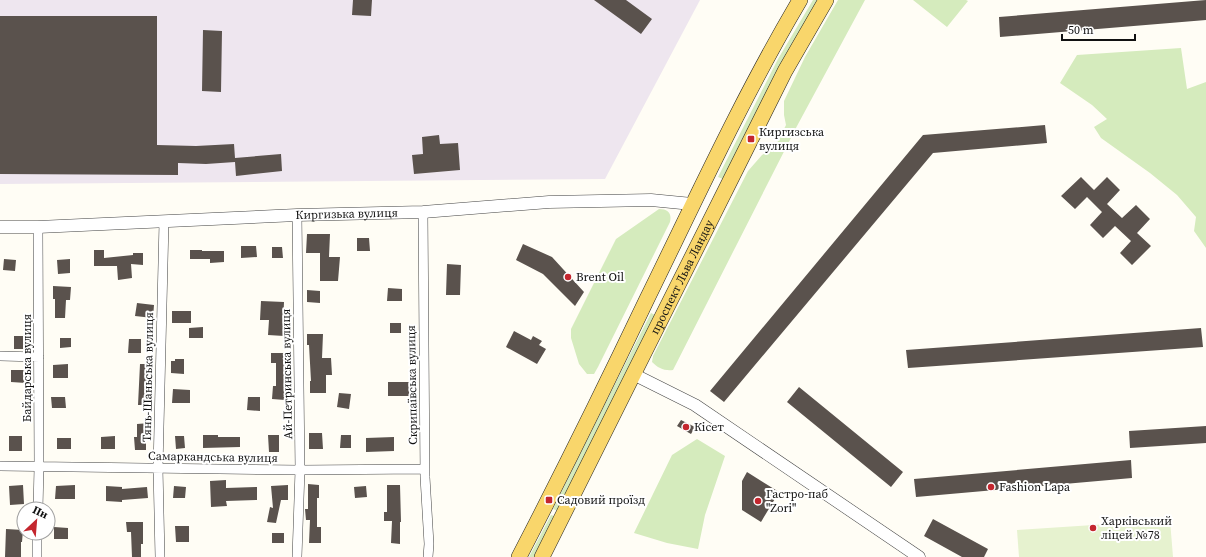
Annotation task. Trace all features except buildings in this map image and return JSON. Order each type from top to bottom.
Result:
[{"type":"main road","name":"проспект Льва Ландау","points":[[519,557],[646,301],[692,204],[766,59],[800,0]]},
{"type":"main road","name":"проспект Льва Ландау","points":[[542,557],[786,71],[826,0]]},
{"type":"main road","points":[[692,204],[714,214]]},
{"type":"main road","points":[[646,301],[666,310]]},
{"type":"street","name":"Киргизька вулиця","points":[[0,227],[164,222],[297,215],[423,212],[549,202],[651,200],[692,204]]},
{"type":"street","name":"Скрипаївська вулиця","points":[[423,212],[425,469],[429,544],[428,557]]},
{"type":"street","name":"Ай-Петринська вулиця","points":[[297,215],[300,470],[297,557]]},
{"type":"street","name":"Тянь-Шаньська вулиця","points":[[160,557],[158,468],[164,222]]},
{"type":"street","name":"Байдарська вулиця","points":[[38,227],[38,501]]},
{"type":"street","points":[[0,356],[39,357]]},
{"type":"street","points":[[633,374],[695,405],[919,557]]},
{"type":"street","name":"Самаркандська вулиця","points":[[0,466],[300,470],[425,469]]},
{"type":"street","points":[[37,541],[37,557]]},
{"type":"shaded area","points":[[0,0],[700,0],[605,179],[0,184]]},
{"type":"green space","points":[[813,0],[819,0],[723,179],[718,177],[778,59]]},
{"type":"green space","points":[[838,0],[865,0],[797,126],[673,370],[661,369],[652,362],[653,356],[748,171],[762,155],[775,147],[786,125],[784,101],[805,57]]},
{"type":"green space","points":[[913,0],[966,0],[968,1],[947,27]]},
{"type":"green space","points":[[1181,48],[1187,89],[1206,82],[1206,248],[1194,231],[1196,217],[1177,195],[1150,173],[1101,138],[1094,127],[1107,119],[1092,105],[1060,83],[1077,55]]},
{"type":"green space","points":[[659,209],[669,212],[670,222],[598,367],[594,374],[587,374],[579,364],[571,338],[571,329],[616,239]]},
{"type":"green space","points":[[651,313],[655,315],[558,511],[553,509],[611,392]]},
{"type":"green space","points":[[697,439],[725,456],[705,515],[698,549],[667,543],[634,533],[672,455]]},
{"type":"green space","points":[[551,515],[554,516],[534,557],[529,557]]},
{"type":"green space","points":[[1170,520],[1173,557],[1019,557],[1017,530]]},
{"type":"place","name":"Киргизська вулиця","points":[[751,139]]},
{"type":"place","name":"Brent Oil","points":[[568,277]]},
{"type":"place","name":"Кісет","points":[[686,427]]},
{"type":"place","name":"Fashion Lapa","points":[[991,487]]},
{"type":"place","name":"Садовий проїзд","points":[[549,500]]},
{"type":"place","name":"Гастро-паб \"Zori\"","points":[[758,501]]},
{"type":"place","name":"Харківський ліцей №78","points":[[1093,528]]}]
